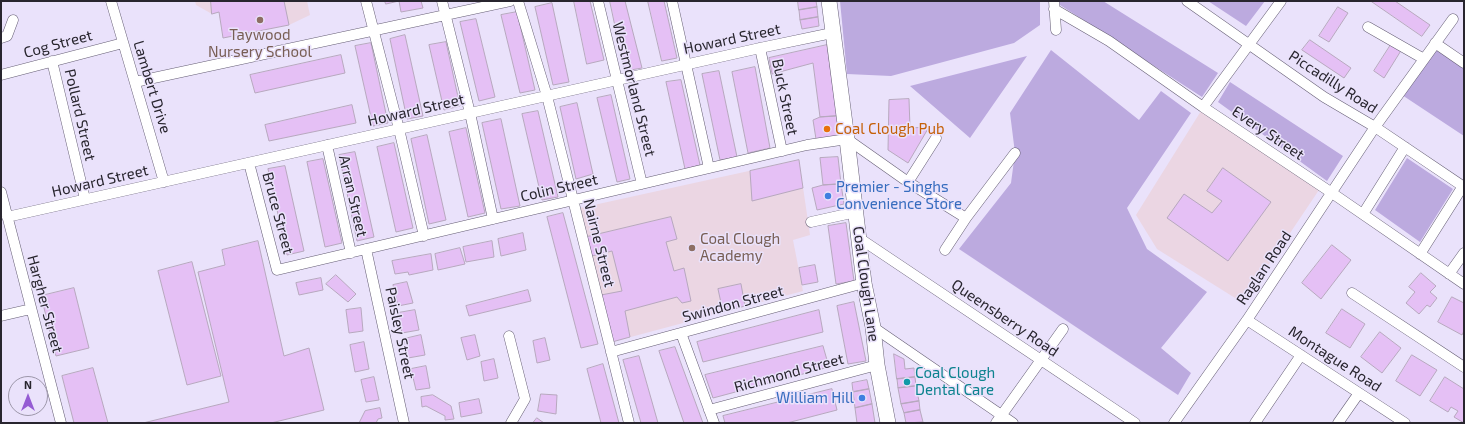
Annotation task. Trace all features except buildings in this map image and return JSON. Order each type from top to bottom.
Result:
[{"type":"main road","name":"Coal Clough Lane","points":[[829,1],[860,238],[864,284],[873,327],[877,365],[888,423]]},
{"type":"street","name":"Lambert Drive","points":[[111,1],[164,182]]},
{"type":"street","points":[[366,1],[399,129],[424,236]]},
{"type":"street","points":[[442,1],[470,113],[493,219]]},
{"type":"street","points":[[135,82],[510,1]]},
{"type":"street","name":"Nairne Street","points":[[518,1],[547,96],[629,423]]},
{"type":"street","name":"Westmorland Street","points":[[598,1],[642,184]]},
{"type":"street","points":[[672,1],[709,168]]},
{"type":"street","name":"Piccadilly Road","points":[[1187,1],[1324,97],[1375,127],[1463,186]]},
{"type":"street","points":[[1203,107],[1281,1]]},
{"type":"street","points":[[1054,5],[1056,30]]},
{"type":"street","name":"Every Street","points":[[1054,5],[1464,284]]},
{"type":"street","name":"Raglan Road","points":[[1174,423],[1247,320],[1375,127],[1452,19]]},
{"type":"street","points":[[1,38],[8,36],[12,20]]},
{"type":"street","points":[[1368,26],[1424,59]]},
{"type":"street","name":"Howard Street","points":[[7,217],[832,33]]},
{"type":"street","name":"Cog Street","points":[[1,75],[123,43]]},
{"type":"street","points":[[1435,43],[1464,63]]},
{"type":"street","name":"Buck Street","points":[[760,48],[782,151]]},
{"type":"street","name":"Pollard Street","points":[[52,61],[85,199]]},
{"type":"street","points":[[908,182],[936,138]]},
{"type":"street","points":[[847,139],[908,182],[966,218]]},
{"type":"street","name":"Colin Street","points":[[277,270],[808,145],[847,139]]},
{"type":"street","name":"Arran Street","points":[[327,145],[351,253]]},
{"type":"street","points":[[1363,214],[1405,147]]},
{"type":"street","points":[[945,250],[966,218],[1015,153]]},
{"type":"street","name":"Bruce Street","points":[[249,163],[277,270]]},
{"type":"street","points":[[1420,254],[1463,186]]},
{"type":"street","name":"Hargher Street","points":[[1,192],[60,423]]},
{"type":"street","points":[[811,222],[856,212]]},
{"type":"street","name":"Queensberry Road","points":[[860,238],[1135,423]]},
{"type":"street","name":"Paisley Street","points":[[366,249],[404,423]]},
{"type":"street","points":[[1449,274],[1464,253]]},
{"type":"street","name":"Swindon Street","points":[[610,352],[864,284]]},
{"type":"street","points":[[1352,293],[1464,367]]},
{"type":"street","points":[[1,316],[31,309]]},
{"type":"street","name":"Montague Road","points":[[1247,320],[1405,423]]},
{"type":"street","points":[[873,327],[999,419],[1013,423]]},
{"type":"street","points":[[999,419],[1063,329]]},
{"type":"street","points":[[681,334],[714,423]]},
{"type":"street","points":[[509,336],[525,400],[512,423]]},
{"type":"street","points":[[1255,423],[1301,355]]},
{"type":"street","name":"Richmond Street","points":[[709,410],[877,365]]},
{"type":"street","points":[[1338,423],[1359,393]]},
{"type":"shaded area","name":"Taywood Nursery School","points":[[195,1],[307,1],[310,15],[289,25],[223,38],[219,12],[212,14],[196,5]]},
{"type":"shaded area","points":[[840,1],[1040,1],[1040,25],[1014,43],[891,76],[847,74]]},
{"type":"shaded area","points":[[1059,1],[1103,1],[1218,73],[1202,97],[1060,5]]},
{"type":"shaded area","points":[[1208,1],[1265,1],[1246,26]]},
{"type":"shaded area","points":[[1436,46],[1464,65],[1464,136],[1402,95]]},
{"type":"shaded area","points":[[1051,50],[1139,120],[1161,91],[1191,113],[1127,208],[1147,249],[1207,292],[1161,348],[1191,373],[1178,395],[959,249],[1011,183],[1015,153],[1010,113]]},
{"type":"shaded area","points":[[1027,56],[970,138],[910,86]]},
{"type":"shaded area","points":[[1230,82],[1343,156],[1327,181],[1218,102]]},
{"type":"shaded area","points":[[1201,111],[1319,190],[1243,303],[1157,249],[1136,215]]},
{"type":"shaded area","points":[[1407,158],[1453,189],[1420,242],[1375,210]]},
{"type":"shaded area","name":"Coal Clough Academy","points":[[799,160],[810,235],[793,240],[803,291],[612,342],[580,208]]},
{"type":"place","name":"Taywood Nursery School","points":[[260,20]]},
{"type":"place","name":"Coal Clough Pub","points":[[827,129]]},
{"type":"place","name":"Premier - Singhs Convenience Store","points":[[828,196]]},
{"type":"place","name":"Coal Clough Academy","points":[[692,248]]},
{"type":"place","name":"Coal Clough Dental Care","points":[[907,382]]},
{"type":"place","name":"William Hill","points":[[862,398]]}]
